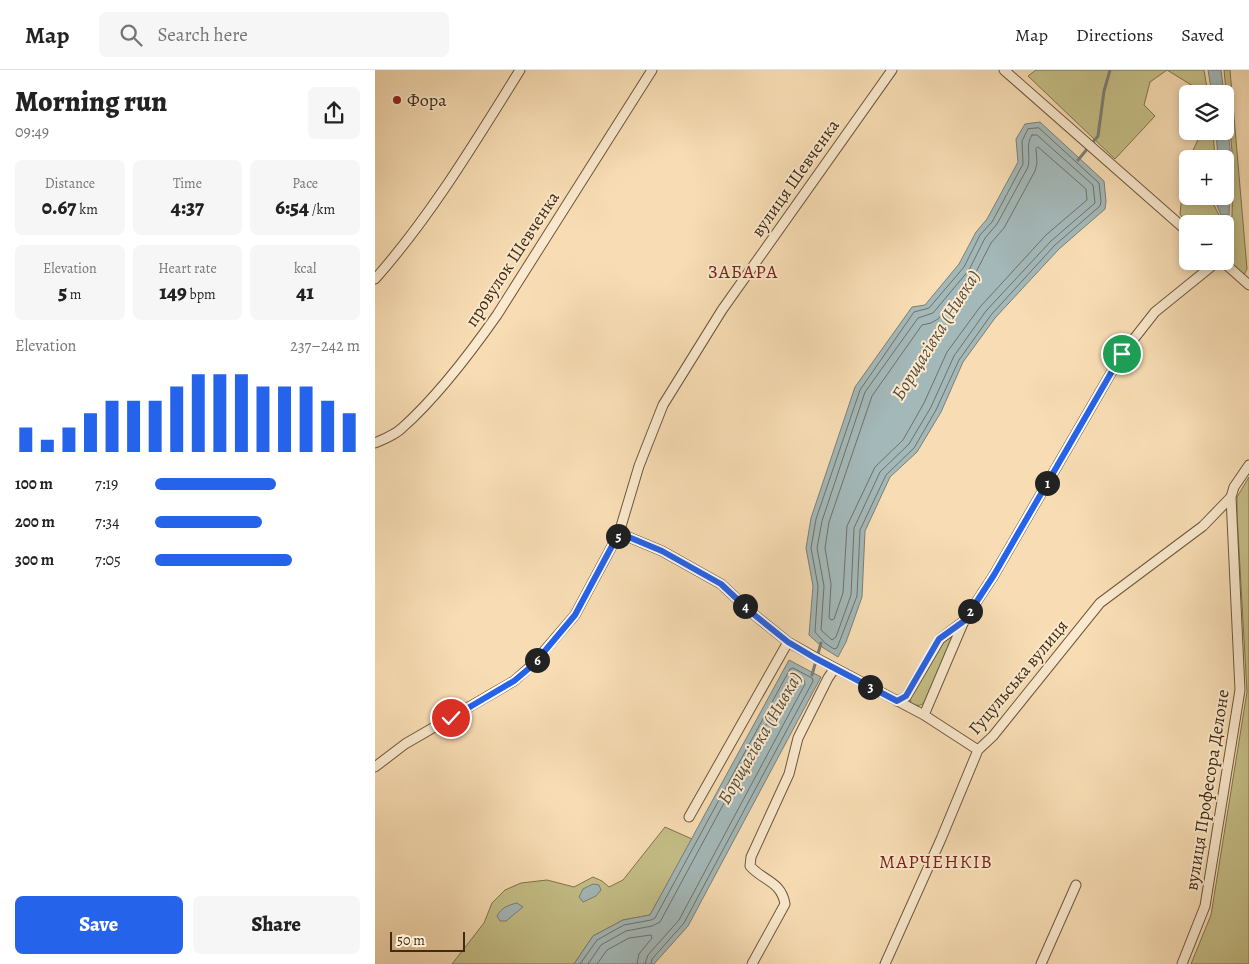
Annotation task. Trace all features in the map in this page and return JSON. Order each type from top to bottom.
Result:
[{"type":"street","points":[[375,279],[398,253],[430,208],[520,70]]},
{"type":"street","name":"провулок Шевченка","points":[[375,444],[401,429],[429,400],[476,344],[502,308],[652,70]]},
{"type":"street","name":"вулиця Шевченка","points":[[375,767],[405,744],[514,681],[533,665],[575,615],[619,533],[639,466],[663,405],[722,310],[892,70]]},
{"type":"street","points":[[1004,70],[1179,224]]},
{"type":"street","points":[[924,715],[964,621],[994,575],[1122,354],[1155,312],[1207,270]]},
{"type":"street","points":[[1232,270],[1249,285]]},
{"type":"street","name":"Гуцульська вулиця","points":[[885,964],[941,839],[977,750],[993,736],[1101,603],[1203,526],[1231,497],[1234,487],[1249,465]]},
{"type":"street","name":"вулиця Професора Делоне","points":[[1182,964],[1205,906],[1240,690],[1231,497]]},
{"type":"street","points":[[619,533],[662,551],[721,584],[752,613],[788,642],[924,715],[977,750]]},
{"type":"street","points":[[897,701],[906,696],[939,639],[964,621]]},
{"type":"street","points":[[689,817],[788,642]]},
{"type":"street","points":[[752,964],[785,904],[784,895],[779,887],[755,872],[750,866],[751,857],[789,774],[798,738],[828,678],[835,668]]},
{"type":"street","points":[[1041,964],[1077,885]]},
{"type":"shaded area","points":[[1036,70],[1167,70],[1150,82],[1144,105],[1155,116],[1115,159],[1028,76]]},
{"type":"shaded area","points":[[1167,70],[1204,70],[1206,85],[1191,85]]},
{"type":"shaded area","points":[[1224,70],[1230,70],[1231,85],[1225,85]]},
{"type":"shaded area","points":[[1234,117],[1247,269],[1244,275],[1234,267],[1234,215],[1232,215],[1232,205],[1234,205],[1234,150],[1232,150],[1231,140],[1234,140]]},
{"type":"shaded area","points":[[1198,140],[1214,140],[1214,150],[1193,150]]},
{"type":"shaded area","points":[[1181,205],[1214,205],[1219,215],[1180,214]]},
{"type":"shaded area","points":[[1249,477],[1249,964],[1191,964],[1211,915],[1247,692],[1237,497]]},
{"type":"shaded area","points":[[956,630],[925,702],[918,706],[911,703],[910,696],[941,641]]},
{"type":"shaded area","points":[[665,827],[692,839],[650,915],[623,920],[593,936],[574,964],[452,964],[484,923],[492,903],[505,890],[521,883],[547,880],[574,887],[593,877],[609,887],[623,880]]},
{"type":"water","points":[[1208,70],[1221,70],[1223,85],[1210,85]]},
{"type":"water","points":[[1040,122],[1104,181],[1105,209],[1059,249],[995,318],[963,362],[941,412],[917,452],[890,477],[865,531],[862,597],[846,642],[838,657],[822,647],[809,635],[813,586],[806,548],[811,518],[855,387],[912,307],[925,305],[959,264],[976,232],[987,219],[1018,162],[1016,139],[1025,124]]},
{"type":"water","points":[[1217,140],[1229,140],[1230,150],[1217,150]]},
{"type":"water","points":[[1217,205],[1229,205],[1229,215],[1221,215]]},
{"type":"water","points":[[789,660],[821,677],[688,926],[654,964],[574,964],[593,936],[623,920],[650,915]]},
{"type":"water","points":[[593,884],[599,885],[601,890],[596,896],[583,902],[579,897],[583,889]]},
{"type":"water","points":[[517,903],[523,907],[506,921],[500,921],[497,916],[501,911]]},
{"type":"waterway","name":"Борщагівка (Нивка)","points":[[1078,160],[1098,136],[1104,91],[1110,70]]},
{"type":"waterway","name":"Борщагівка (Нивка)","points":[[812,675],[821,643]]},
{"type":"place","name":"Фора","points":[[397,100]]},
{"type":"district","name":"ЗАБАРА","points":[[743,272]]},
{"type":"district","name":"МАРЧЕНКІВ","points":[[936,862]]},
{"type":"route","points":[[451,718],[514,681],[533,665],[575,615],[619,533],[662,551],[721,584],[752,613],[788,642],[897,701],[906,696],[939,639],[964,621],[994,575],[1122,354]]}]
